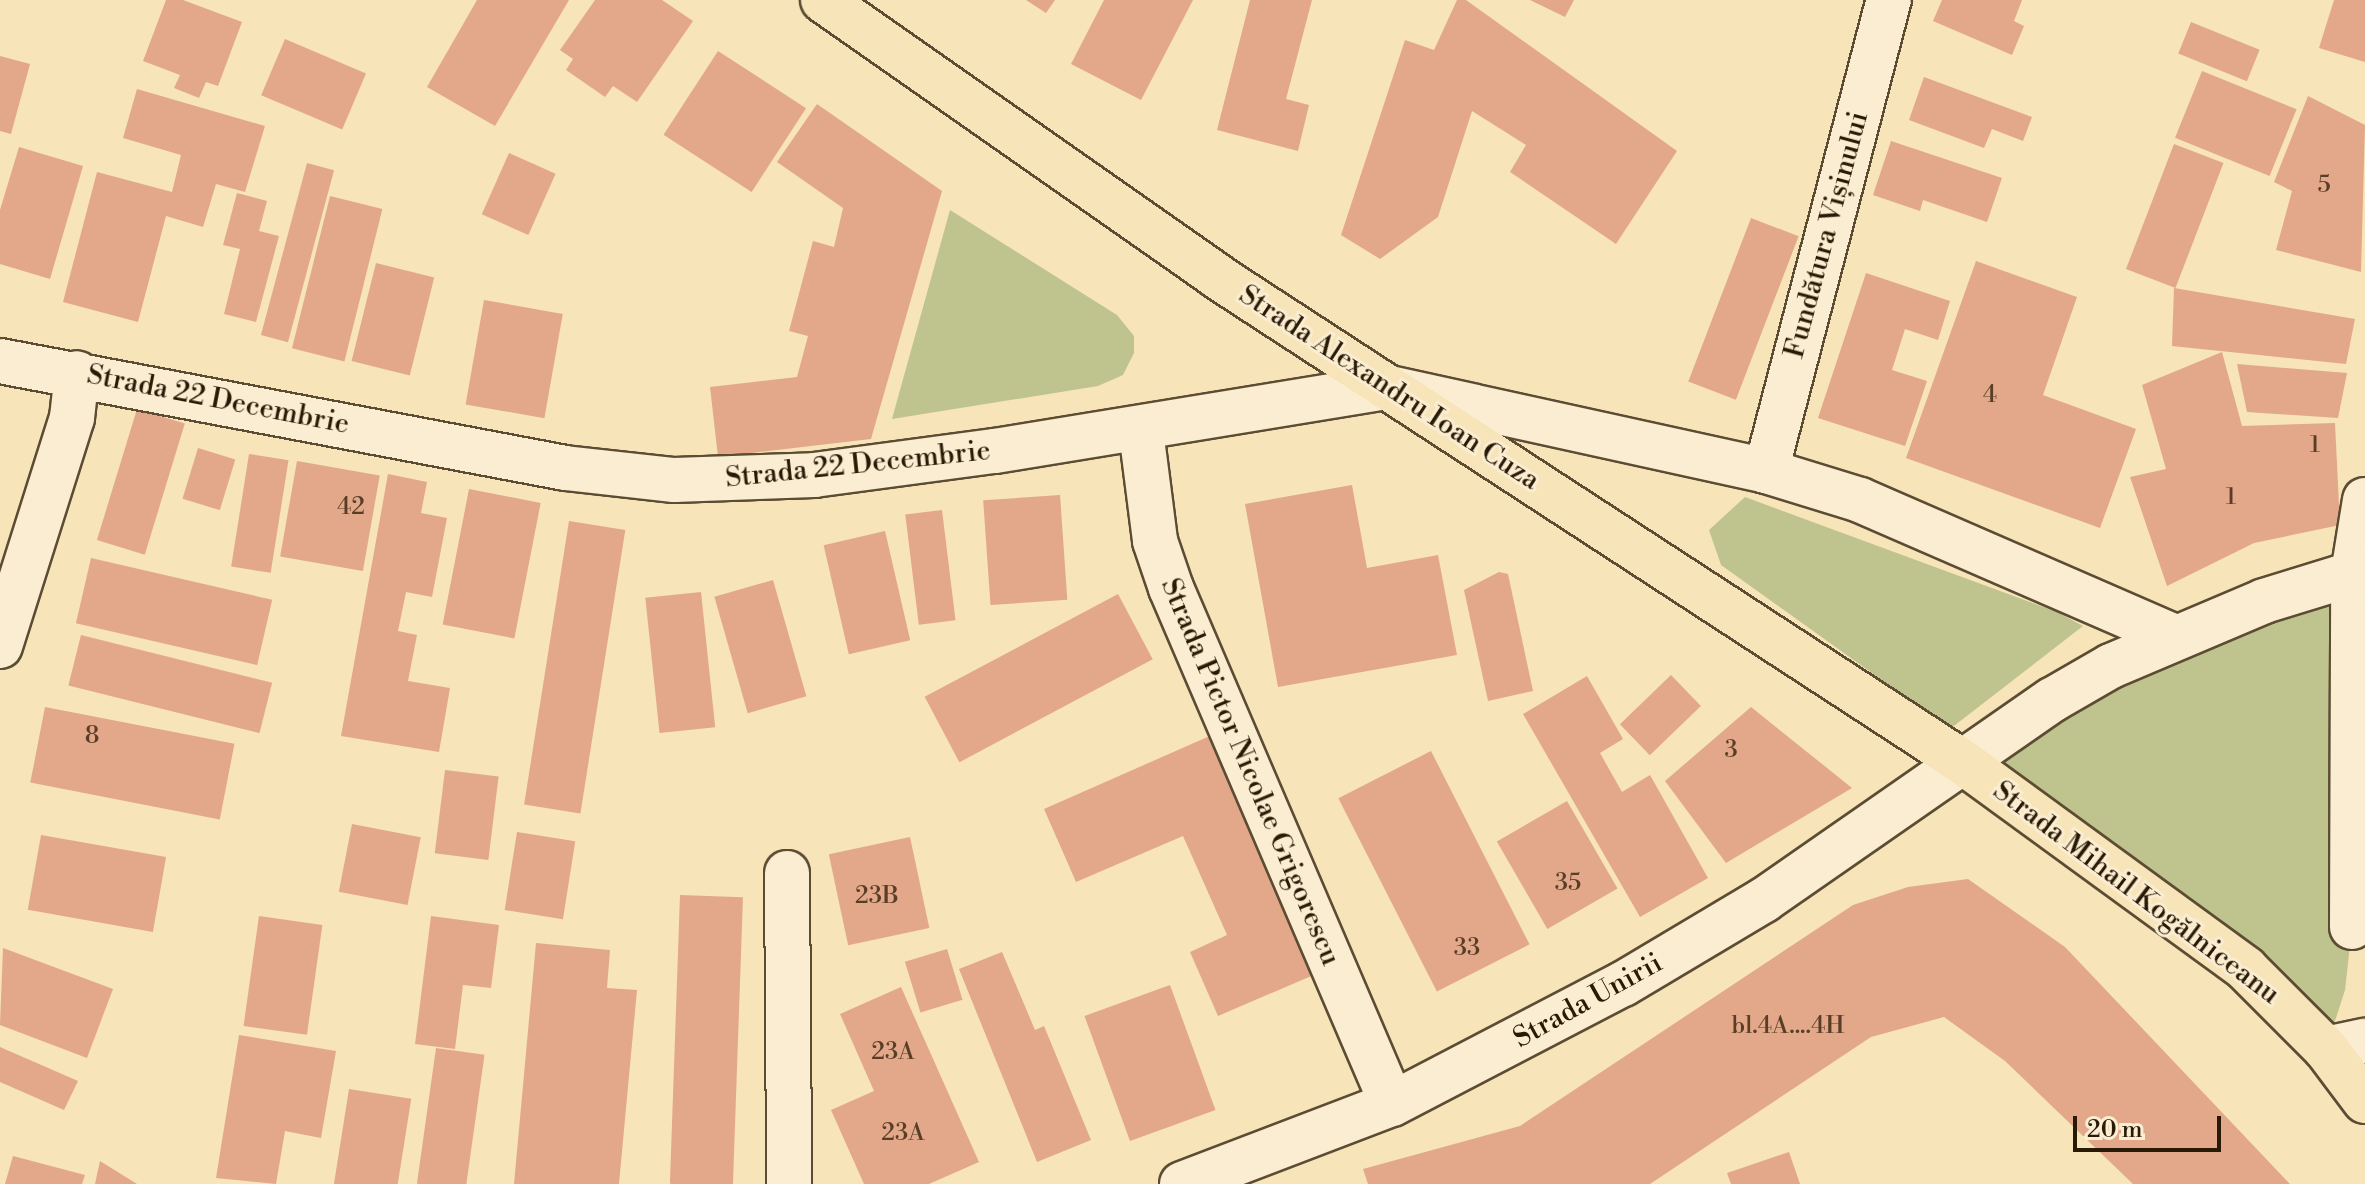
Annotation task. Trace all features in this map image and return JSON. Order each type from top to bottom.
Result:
[{"type":"main road","name":"Strada Alexandru Ioan Cuza","points":[[823,0],[1218,277],[1964,763]]},
{"type":"main road","name":"Strada Mihail Kogălniceanu","points":[[1964,763],[2346,1045],[2365,1101]]},
{"type":"street","name":"Fundătura Vișinului","points":[[1766,471],[1889,0]]},
{"type":"street","name":"Strada 22 Decembrie","points":[[0,361],[77,373],[565,468],[674,480],[814,475],[1141,431],[1385,387]]},
{"type":"street","points":[[0,646],[72,418],[77,373]]},
{"type":"street","points":[[1385,387],[1766,471],[1900,516],[2175,637]]},
{"type":"street","name":"Strada Pictor Nicolae Grigorescu","points":[[1141,431],[1155,541],[1171,588],[1392,1104]]},
{"type":"street","points":[[2352,927],[2359,572],[2365,500]]},
{"type":"street","name":"Strada Unirii","points":[[1182,1184],[1392,1104],[1623,984],[1764,900],[2052,700],[2175,637],[2264,601],[2359,572]]},
{"type":"street","points":[[787,873],[789,1184]]},
{"type":"green space","points":[[950,210],[1117,315],[1134,336],[1134,353],[1123,375],[1098,386],[892,419]]},
{"type":"green space","points":[[1745,497],[2057,612],[2083,626],[1950,729],[1721,565],[1709,530]]},
{"type":"green space","points":[[2353,574],[2352,927],[2345,990],[2326,1049],[1964,763],[2111,666]]},
{"type":"building","points":[[166,0],[183,0],[242,22],[218,86],[206,82],[199,98],[174,88],[180,75],[143,61]]},
{"type":"building","points":[[477,0],[569,0],[495,126],[427,87]]},
{"type":"building","points":[[595,0],[662,0],[693,21],[637,102],[613,86],[605,97],[566,70],[573,59],[560,50]]},
{"type":"building","points":[[1026,0],[1055,0],[1046,13]]},
{"type":"building","points":[[1104,0],[1193,0],[1141,100],[1071,64]]},
{"type":"building","points":[[1250,0],[1312,0],[1286,99],[1309,105],[1298,151],[1217,130]]},
{"type":"building","points":[[1457,0],[1466,0],[1677,151],[1616,244],[1510,172],[1526,145],[1472,111],[1438,217],[1380,259],[1341,235],[1405,40],[1434,50]]},
{"type":"building","points":[[1530,0],[1574,0],[1565,17]]},
{"type":"building","points":[[1942,0],[2022,0],[2014,21],[2024,26],[2012,55],[1933,21]]},
{"type":"building","points":[[2334,0],[2365,0],[2365,62],[2319,48]]},
{"type":"building","points":[[2191,22],[2260,50],[2247,81],[2178,54]]},
{"type":"building","points":[[285,39],[366,73],[342,130],[261,95]]},
{"type":"building","points":[[718,51],[806,108],[752,192],[664,135]]},
{"type":"building","points":[[0,56],[30,64],[11,134],[0,131]]},
{"type":"building","points":[[2202,71],[2297,109],[2270,176],[2175,138]]},
{"type":"building","points":[[1924,77],[2032,117],[2023,141],[1992,129],[1984,148],[1909,120]]},
{"type":"building","points":[[137,89],[265,126],[245,192],[216,184],[203,227],[166,216],[138,322],[63,302],[97,172],[172,192],[181,155],[123,138]]},
{"type":"building","points":[[2308,96],[2365,125],[2361,272],[2276,250],[2292,191],[2274,182]]},
{"type":"building","points":[[817,104],[942,191],[871,439],[718,457],[710,387],[797,377],[808,336],[789,331],[813,241],[834,247],[843,208],[777,162]]},
{"type":"building","points":[[1891,141],[2002,178],[1987,222],[1923,200],[1920,211],[1873,195]]},
{"type":"building","points":[[2174,144],[2223,163],[2175,288],[2126,269]]},
{"type":"building","points":[[19,147],[83,166],[50,279],[0,264],[0,210]]},
{"type":"building","points":[[509,153],[556,174],[528,235],[482,214]]},
{"type":"building","points":[[307,163],[334,170],[288,342],[261,335]]},
{"type":"building","points":[[237,193],[267,201],[259,231],[279,236],[256,322],[224,314],[240,249],[223,245]]},
{"type":"building","points":[[330,196],[382,209],[344,361],[292,348]]},
{"type":"building","points":[[1751,218],[1799,236],[1736,400],[1688,381]]},
{"type":"building","points":[[1976,261],[2077,297],[2043,395],[2136,429],[2100,528],[1906,458]]},
{"type":"building","points":[[376,263],[434,278],[410,376],[352,361]]},
{"type":"building","points":[[1866,273],[1950,301],[1938,340],[1905,329],[1892,370],[1927,381],[1905,446],[1818,418]]},
{"type":"building","points":[[2174,288],[2355,319],[2346,364],[2172,346]]},
{"type":"building","points":[[484,300],[563,314],[544,418],[466,404]]},
{"type":"building","points":[[2222,352],[2242,426],[2335,423],[2340,525],[2254,543],[2167,586],[2130,477],[2166,469],[2142,385]]},
{"type":"building","points":[[2237,364],[2347,373],[2338,418],[2247,412]]},
{"type":"building","points":[[137,409],[185,424],[145,555],[97,540]]},
{"type":"building","points":[[198,448],[235,459],[220,510],[183,499]]},
{"type":"building","points":[[249,454],[289,460],[271,573],[231,567]]},
{"type":"building","points":[[297,461],[380,476],[363,571],[280,557]]},
{"type":"building","points":[[388,474],[427,482],[421,513],[447,518],[432,597],[406,592],[398,631],[417,635],[408,681],[450,688],[439,752],[341,736]]},
{"type":"building","points":[[1352,485],[1367,568],[1438,555],[1457,655],[1278,687],[1245,504]]},
{"type":"building","points":[[469,489],[541,503],[514,638],[443,624]]},
{"type":"building","points":[[1060,495],[1067,600],[991,605],[983,500]]},
{"type":"building","points":[[942,510],[956,620],[919,625],[905,515]]},
{"type":"building","points":[[569,521],[625,530],[580,813],[524,804]]},
{"type":"building","points":[[885,531],[910,640],[849,654],[824,545]]},
{"type":"building","points":[[91,558],[272,600],[257,665],[76,623]]},
{"type":"building","points":[[1499,572],[1508,574],[1533,691],[1488,701],[1464,590]]},
{"type":"building","points":[[773,580],[806,696],[748,713],[714,597]]},
{"type":"building","points":[[701,592],[715,727],[660,733],[645,598]]},
{"type":"building","points":[[1118,594],[1153,659],[959,762],[925,697]]},
{"type":"building","points":[[81,635],[272,683],[260,733],[68,685]]},
{"type":"building","points":[[1671,675],[1701,706],[1650,755],[1620,724]]},
{"type":"building","points":[[1587,676],[1623,739],[1600,753],[1622,792],[1650,775],[1708,878],[1640,917],[1523,714]]},
{"type":"building","points":[[45,707],[234,744],[220,819],[30,783]]},
{"type":"building","points":[[1751,707],[1852,788],[1726,863],[1665,781]]},
{"type":"building","points":[[1212,735],[1316,974],[1218,1016],[1190,952],[1227,935],[1183,836],[1076,882],[1044,809]]},
{"type":"building","points":[[1431,751],[1530,944],[1437,992],[1338,798]]},
{"type":"building","points":[[445,770],[499,777],[488,860],[435,853]]},
{"type":"building","points":[[1567,801],[1618,888],[1547,929],[1497,842]]},
{"type":"building","points":[[352,824],[421,837],[408,905],[339,892]]},
{"type":"building","points":[[517,832],[575,841],[563,919],[505,910]]},
{"type":"building","points":[[41,835],[166,857],[153,932],[28,910]]},
{"type":"building","points":[[910,837],[929,928],[848,945],[829,854]]},
{"type":"building","points":[[1968,879],[2065,947],[2290,1184],[2133,1184],[2005,1061],[1944,1017],[1871,1037],[1650,1184],[1368,1184],[1363,1169],[1520,1126],[1853,905],[1908,887]]},
{"type":"building","points":[[680,895],[743,897],[733,1184],[670,1184]]},
{"type":"building","points":[[259,916],[322,925],[307,1035],[244,1026]]},
{"type":"building","points":[[431,916],[499,925],[491,988],[463,985],[455,1049],[415,1044]]},
{"type":"building","points":[[536,943],[610,950],[607,988],[637,990],[619,1184],[514,1184]]},
{"type":"building","points":[[3,948],[113,989],[87,1058],[0,1025]]},
{"type":"building","points":[[947,949],[962,1000],[920,1013],[905,962]]},
{"type":"building","points":[[1002,952],[1035,1030],[1044,1026],[1091,1140],[1037,1162],[959,969]]},
{"type":"building","points":[[1170,985],[1215,1110],[1130,1141],[1084,1016]]},
{"type":"building","points":[[901,987],[979,1162],[929,1184],[864,1184],[831,1110],[874,1091],[840,1014]]},
{"type":"building","points":[[239,1035],[336,1051],[321,1138],[285,1131],[276,1184],[216,1178]]},
{"type":"building","points":[[0,1047],[78,1081],[64,1110],[0,1082]]},
{"type":"building","points":[[436,1048],[485,1055],[466,1184],[417,1184]]},
{"type":"building","points":[[349,1089],[411,1099],[398,1184],[334,1184]]},
{"type":"building","points":[[1789,1152],[1800,1184],[1731,1184],[1727,1173]]},
{"type":"building","points":[[13,1156],[85,1175],[82,1184],[5,1184]]},
{"type":"building","points":[[100,1161],[137,1184],[95,1184]]}]
